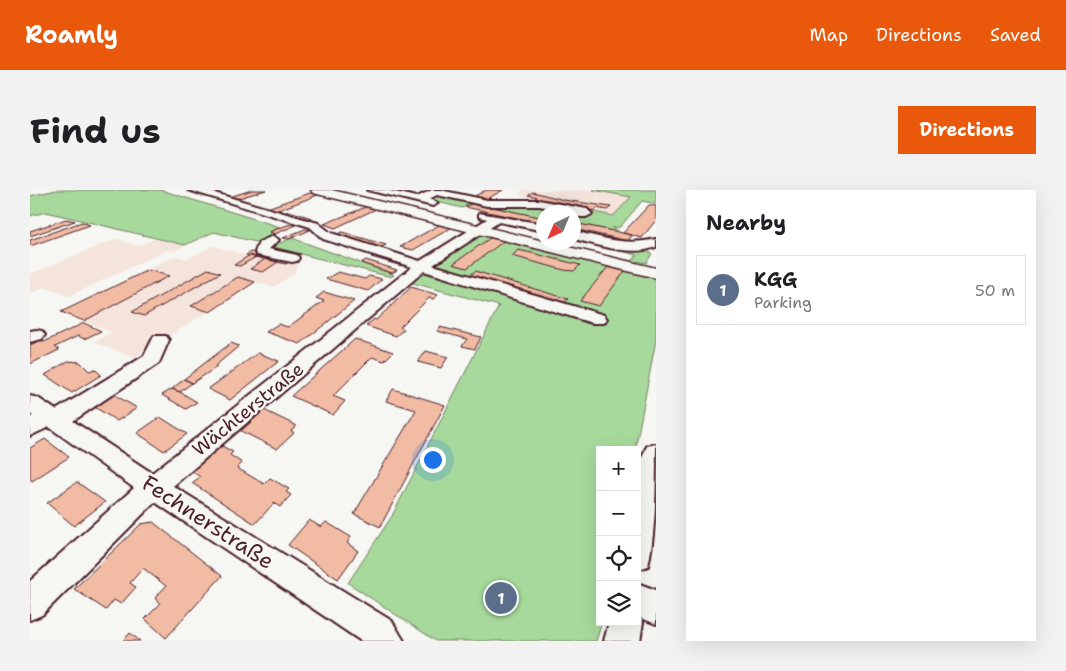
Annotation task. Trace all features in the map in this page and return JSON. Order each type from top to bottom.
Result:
[{"type":"main road","points":[[317,190],[483,220],[656,273]]},
{"type":"street","points":[[193,190],[314,225],[327,236],[598,319]]},
{"type":"street","points":[[372,190],[446,206]]},
{"type":"street","points":[[459,197],[473,190]]},
{"type":"street","points":[[418,200],[439,191],[487,203],[539,203],[549,205]]},
{"type":"street","points":[[483,220],[536,227]]},
{"type":"street","name":"Wächterstraße","points":[[30,603],[153,487],[422,265],[483,220]]},
{"type":"street","points":[[581,237],[620,245],[647,247],[656,244]]},
{"type":"street","points":[[273,240],[264,245],[262,252],[292,258]]},
{"type":"street","points":[[41,417],[152,358],[160,340]]},
{"type":"street","name":"Fechnerstraße","points":[[41,417],[380,634],[386,641]]},
{"type":"street","points":[[648,528],[656,453]]},
{"type":"street","points":[[641,601],[656,607]]},
{"type":"street","points":[[622,641],[625,626]]},
{"type":"shaded area","points":[[523,190],[593,190],[632,197],[613,216],[581,210],[581,205],[558,205],[533,200],[518,194]]},
{"type":"shaded area","points":[[116,239],[139,246],[154,239],[186,245],[175,251],[167,250],[69,296],[44,287],[30,294],[30,274]]},
{"type":"shaded area","points":[[263,244],[301,254],[295,273],[274,287],[255,282],[134,358],[94,342],[112,332],[61,312],[175,256],[187,259],[213,246],[246,255]]},
{"type":"green space","points":[[56,190],[161,190],[280,227],[269,232],[275,234],[256,242],[214,232],[185,245],[46,212],[30,216],[30,196]]},
{"type":"green space","points":[[593,190],[656,190],[656,204],[642,201],[620,227],[612,228],[618,230],[618,232],[581,224],[581,216],[588,217],[594,212],[613,216],[631,197]]},
{"type":"green space","points":[[436,194],[521,201],[543,205],[536,205],[536,216],[473,203],[462,208],[425,199]]},
{"type":"green space","points":[[483,234],[536,247],[536,250],[549,250],[640,272],[656,278],[656,340],[636,446],[596,446],[596,626],[601,626],[596,641],[436,641],[348,583],[392,516],[499,306],[409,282]]},
{"type":"green space","points":[[292,238],[394,275],[391,277],[266,245],[275,241],[280,243]]},
{"type":"green space","points":[[581,241],[609,247],[645,248],[652,254],[646,263],[637,261],[636,263],[579,250],[632,261],[637,255]]},
{"type":"building","points":[[252,190],[266,190],[236,199],[229,197]]},
{"type":"building","points":[[486,190],[503,190],[485,200],[473,197]]},
{"type":"building","points":[[533,192],[564,200],[611,207],[607,210],[597,208],[595,211],[581,208],[581,205],[564,205],[534,199],[537,197],[528,195]]},
{"type":"building","points":[[310,193],[318,195],[276,211],[267,208]]},
{"type":"building","points":[[473,203],[536,216],[536,222],[465,207]]},
{"type":"building","points":[[649,205],[656,206],[656,220],[642,238],[623,233]]},
{"type":"building","points":[[366,207],[376,209],[335,228],[324,224]]},
{"type":"building","points":[[289,211],[312,218],[307,220],[284,213]]},
{"type":"building","points":[[66,219],[75,221],[30,236],[30,231]]},
{"type":"building","points":[[82,222],[90,225],[30,246],[30,240]]},
{"type":"building","points":[[290,224],[296,225],[275,234],[269,232]]},
{"type":"building","points":[[581,224],[632,235],[628,241],[581,231]]},
{"type":"building","points":[[439,225],[451,228],[413,250],[400,247]]},
{"type":"building","points":[[305,229],[310,230],[289,239],[283,238]]},
{"type":"building","points":[[342,232],[386,245],[377,249],[333,236]]},
{"type":"building","points":[[490,238],[504,241],[467,268],[453,264]]},
{"type":"building","points":[[275,248],[301,254],[297,257],[271,251]]},
{"type":"building","points":[[518,250],[580,265],[574,271],[564,270],[512,256]]},
{"type":"building","points":[[250,252],[290,261],[286,264],[246,255]]},
{"type":"building","points":[[376,254],[407,263],[402,266],[371,257]]},
{"type":"building","points":[[250,255],[256,257],[240,266],[234,265]]},
{"type":"building","points":[[265,259],[278,262],[263,272],[250,269]]},
{"type":"building","points":[[366,260],[397,270],[392,273],[361,263]]},
{"type":"building","points":[[608,267],[625,271],[599,306],[580,301]]},
{"type":"building","points":[[208,269],[220,273],[144,316],[132,312]]},
{"type":"building","points":[[148,270],[169,276],[84,321],[61,312]]},
{"type":"building","points":[[475,271],[568,299],[562,305],[468,277]]},
{"type":"building","points":[[338,272],[365,279],[369,276],[382,279],[368,291],[326,279]]},
{"type":"building","points":[[238,277],[255,282],[210,312],[191,306]]},
{"type":"building","points":[[411,287],[438,295],[433,299],[429,298],[400,327],[404,329],[396,336],[366,326],[374,319],[376,320]]},
{"type":"building","points":[[324,292],[354,301],[300,344],[266,332],[278,324],[288,327],[324,301],[316,298]]},
{"type":"building","points":[[84,323],[101,331],[84,339],[78,336],[55,347],[59,350],[30,364],[30,345],[41,340],[44,342]]},
{"type":"building","points":[[440,327],[481,337],[475,349],[462,346],[467,339],[437,331]]},
{"type":"building","points":[[355,339],[393,352],[384,361],[372,357],[333,396],[345,401],[333,415],[291,396]]},
{"type":"building","points":[[231,343],[239,346],[215,366],[217,367],[192,383],[184,379]]},
{"type":"building","points":[[426,351],[448,357],[441,368],[418,362]]},
{"type":"building","points":[[258,353],[279,361],[230,400],[208,389]]},
{"type":"building","points":[[68,361],[80,362],[89,371],[95,369],[101,375],[72,393],[45,375]]},
{"type":"building","points":[[184,379],[192,383],[180,392],[172,389]]},
{"type":"building","points":[[172,389],[197,402],[186,409],[162,395]]},
{"type":"building","points":[[393,389],[445,405],[380,527],[354,514],[416,410],[386,401]]},
{"type":"building","points":[[108,391],[137,408],[117,421],[88,403]]},
{"type":"building","points":[[264,410],[297,426],[291,431],[294,433],[277,449],[241,431]]},
{"type":"building","points":[[160,417],[187,434],[164,451],[137,433]]},
{"type":"building","points":[[45,439],[69,457],[32,481],[30,479],[30,448]]},
{"type":"building","points":[[222,446],[233,452],[230,455],[242,463],[237,468],[264,484],[270,478],[289,489],[286,492],[291,495],[280,507],[274,503],[255,524],[192,483],[200,477],[192,471]]},
{"type":"building","points":[[77,482],[105,502],[74,526],[47,503]]},
{"type":"building","points":[[309,520],[321,527],[326,522],[351,537],[347,543],[358,551],[338,579],[288,545]]},
{"type":"building","points":[[153,522],[222,576],[166,638],[145,619],[160,604],[155,598],[166,586],[143,568],[130,583],[136,587],[121,604],[114,600],[106,610],[74,589],[141,524]]},
{"type":"building","points":[[130,633],[140,641],[123,641]]},
{"type":"place","name":"KGG","points":[[501,598]]}]
